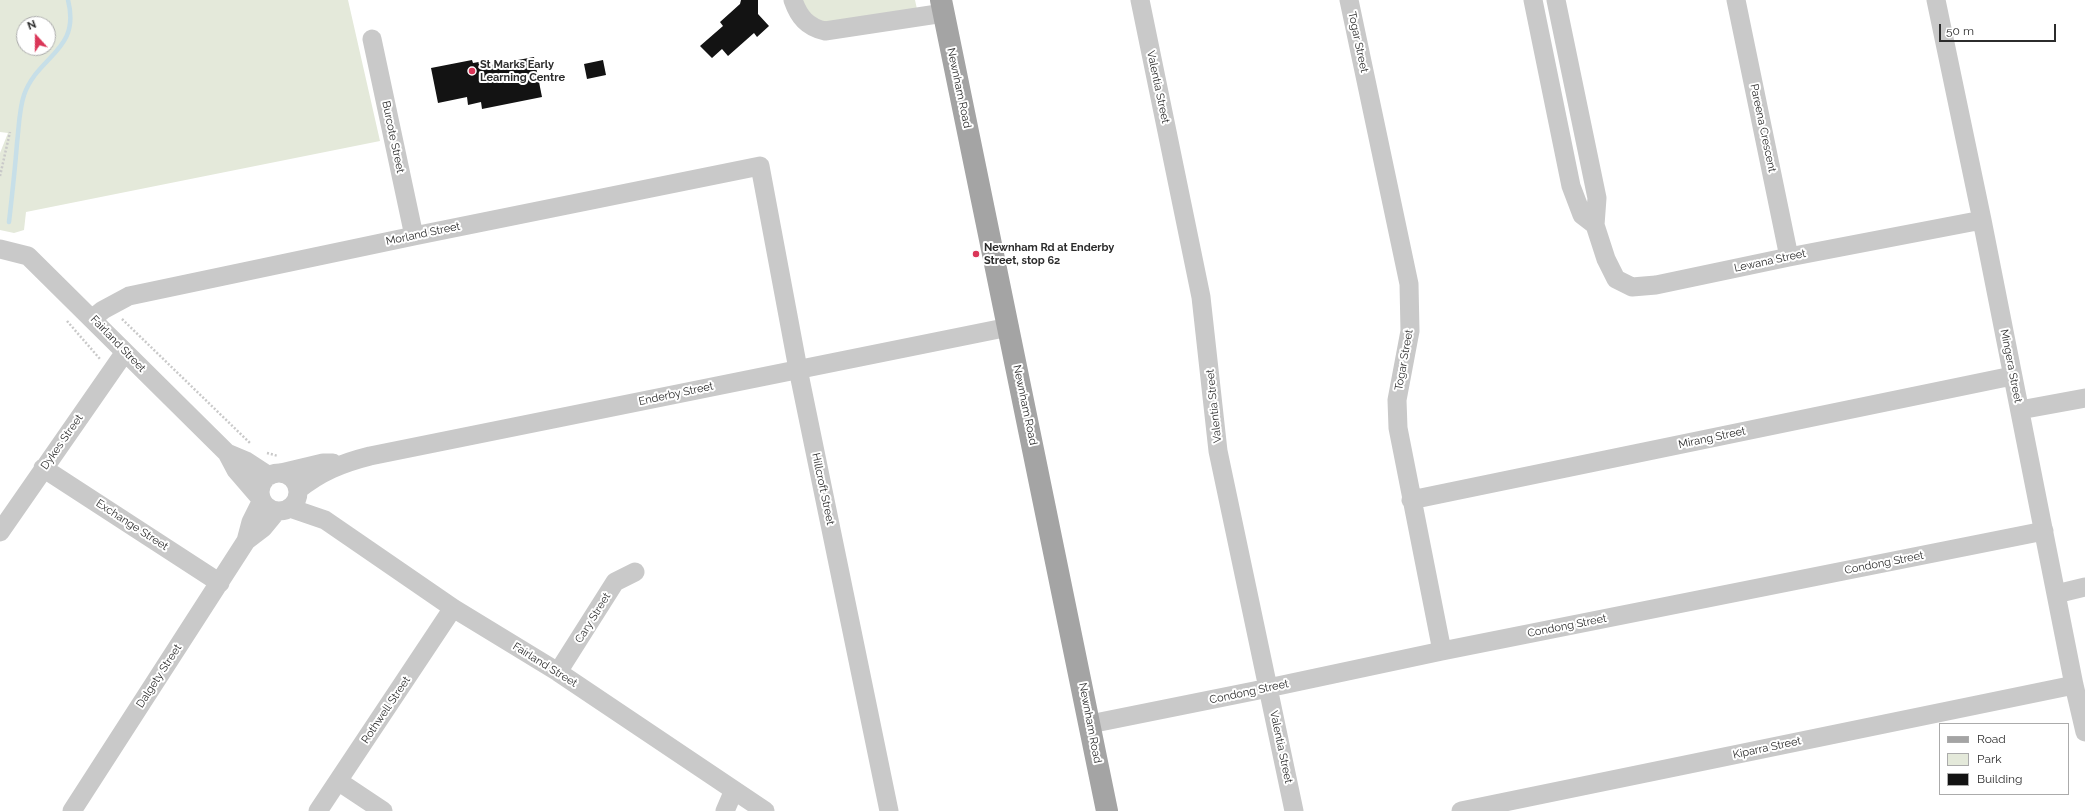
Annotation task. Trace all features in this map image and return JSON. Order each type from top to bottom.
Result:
[{"type":"main road","name":"Newnham Road","points":[[943,6],[1107,811]]},
{"type":"street","points":[[793,0],[803,20],[817,29],[825,31],[943,6]]},
{"type":"street","name":"Valentia Street","points":[[1140,0],[1201,297],[1218,451],[1294,811]]},
{"type":"street","name":"Togar Street","points":[[1349,0],[1409,284],[1410,331],[1396,400],[1398,428],[1442,651]]},
{"type":"street","name":"Lewana Street","points":[[1533,0],[1571,186],[1582,215],[1595,225]]},
{"type":"street","name":"Lewana Street","points":[[1556,0],[1597,198],[1595,225],[1606,259],[1616,278],[1632,287],[1656,285],[1789,257],[1982,220]]},
{"type":"street","name":"Pareena Crescent","points":[[1736,0],[1789,257]]},
{"type":"street","name":"Mingera Street","points":[[1936,0],[1982,220],[2074,685],[2085,732]]},
{"type":"street","name":"Burcote Street","points":[[372,39],[414,236]]},
{"type":"street","name":"Morland Street","points":[[100,313],[129,296],[414,236],[760,166]]},
{"type":"street","name":"Hillcroft Street","points":[[760,166],[798,369],[889,811]]},
{"type":"street","name":"Fairland Street","points":[[0,249],[28,256],[100,313],[125,352],[227,453],[236,470],[266,505],[309,498],[325,520],[453,608],[558,672],[765,811]]},
{"type":"street","name":"Enderby Street","points":[[275,475],[323,463],[344,462],[1008,327]]},
{"type":"street","name":"Dykes Street","points":[[0,532],[125,352]]},
{"type":"street","name":"Mirang Street","points":[[1411,500],[2012,376]]},
{"type":"street","points":[[2020,410],[2085,398]]},
{"type":"street","name":"Fairland Street","points":[[227,453],[275,475],[293,478],[291,500]]},
{"type":"street","name":"Enderby Street","points":[[291,500],[321,474],[344,462]]},
{"type":"street","name":"Exchange Street","points":[[43,468],[220,583]]},
{"type":"street","name":"Dalgety Street","points":[[72,811],[246,541],[251,522],[262,499],[261,486],[275,475]]},
{"type":"street","name":"Dalgety Street","points":[[246,541],[263,528],[291,500]]},
{"type":"street","name":"Condong Street","points":[[1090,724],[1442,651],[2044,531]]},
{"type":"street","name":"Cary Street","points":[[558,672],[615,582],[635,572]]},
{"type":"street","points":[[2056,594],[2085,587]]},
{"type":"street","name":"Rothwell Street","points":[[318,811],[453,608]]},
{"type":"street","name":"Kiparra Street","points":[[1461,811],[2074,685]]},
{"type":"street","points":[[338,781],[382,811]]},
{"type":"street","points":[[725,811],[734,790]]},
{"type":"path","points":[[0,176],[10,132]]},
{"type":"path","points":[[100,313],[124,320],[254,446]]},
{"type":"path","points":[[62,315],[111,372]]},
{"type":"path","points":[[266,452],[296,461],[302,468]]},
{"type":"green space","points":[[0,0],[348,0],[380,141],[26,212],[24,230],[14,233],[0,230],[0,153],[8,133],[0,132]]},
{"type":"green space","points":[[801,0],[915,0],[917,9],[826,23],[813,18]]},
{"type":"building","points":[[741,0],[758,0],[758,14],[769,26],[757,37],[754,33],[728,56],[722,49],[712,58],[700,46],[723,26],[720,22],[740,4]]},
{"type":"building","points":[[534,57],[542,97],[482,109],[481,102],[468,105],[467,97],[438,103],[431,68],[472,60],[473,63],[490,60],[491,65]]},
{"type":"building","points":[[603,60],[606,75],[587,79],[584,64]]},
{"type":"waterway","points":[[9,222],[22,101],[30,82],[56,52],[69,31],[70,17],[68,0]]},
{"type":"place","name":"St Marks Early Learning Centre","points":[[472,71]]},
{"type":"place","name":"Newnham Rd at Enderby Street, stop 62","points":[[976,254]]}]
